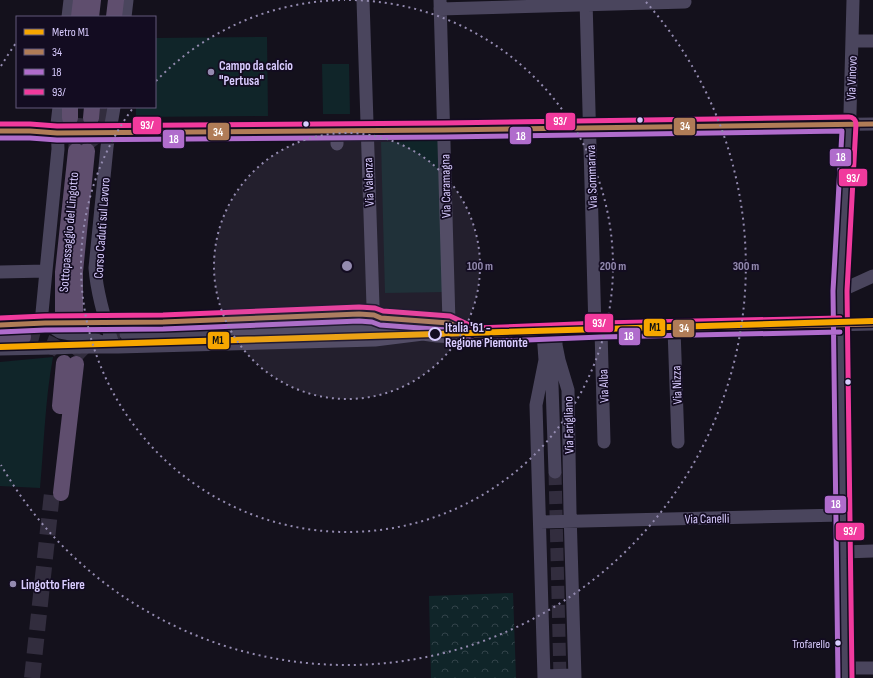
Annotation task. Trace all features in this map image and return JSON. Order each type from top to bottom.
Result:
[{"type":"main road","points":[[79,16],[81,0]]},
{"type":"main road","points":[[91,16],[93,0]]},
{"type":"main road","points":[[103,16],[105,0]]},
{"type":"main road","points":[[114,16],[116,0]]},
{"type":"main road","name":"Sottopassaggio del Lingotto","points":[[69,314],[75,272],[81,151]]},
{"type":"main road","points":[[0,338],[23,337]]},
{"type":"main road","points":[[57,493],[70,364]]},
{"type":"street","points":[[68,16],[70,0]]},
{"type":"street","points":[[125,16],[127,0]]},
{"type":"street","name":"Via Valenza","points":[[363,0],[375,328]]},
{"type":"street","name":"Via Vinovo","points":[[845,673],[840,291],[849,124],[853,0]]},
{"type":"street","points":[[440,4],[685,2]]},
{"type":"street","name":"Via Sommariva","points":[[586,3],[598,330]]},
{"type":"street","name":"Via Caramagna","points":[[440,4],[449,323]]},
{"type":"street","points":[[852,41],[873,41]]},
{"type":"street","points":[[43,323],[46,271],[58,149],[57,133],[59,108]]},
{"type":"street","name":"Corso Caduti sul Lavoro","points":[[114,108],[107,147],[95,268],[96,282],[105,322],[114,347]]},
{"type":"street","points":[[0,131],[57,133],[109,132],[337,138],[367,131],[873,124]]},
{"type":"street","points":[[0,272],[46,271]]},
{"type":"street","points":[[840,291],[873,276]]},
{"type":"street","points":[[0,325],[43,323],[171,322],[357,314],[375,328]]},
{"type":"street","points":[[375,328],[381,318],[449,323],[475,335]]},
{"type":"street","points":[[43,323],[60,332],[87,338],[114,347]]},
{"type":"street","points":[[126,334],[375,328],[454,337],[598,330],[873,324]]},
{"type":"street","points":[[0,349],[114,347],[375,328]]},
{"type":"street","name":"Via Nizza","points":[[674,329],[678,442]]},
{"type":"street","name":"Via Alba","points":[[598,330],[604,442]]},
{"type":"street","points":[[550,332],[555,472]]},
{"type":"street","points":[[550,332],[536,405],[544,677],[575,676]]},
{"type":"street","name":"Via Farigliano","points":[[550,332],[556,345],[568,390],[570,521],[575,676]]},
{"type":"street","name":"Via Canelli","points":[[540,522],[843,516]]},
{"type":"street","points":[[844,552],[873,551]]},
{"type":"street","points":[[845,673],[873,668]]},
{"type":"green space","name":"Campo da calcio \"Pertusa\"","points":[[267,37],[268,116],[136,117],[136,108],[156,108],[156,38]]},
{"type":"green space","points":[[322,64],[349,64],[350,114],[323,114]]},
{"type":"green space","points":[[441,140],[445,292],[385,293],[381,142]]},
{"type":"green space","points":[[53,357],[46,406],[40,488],[0,486],[0,362]]},
{"type":"green space","points":[[513,593],[516,678],[431,678],[429,596]]},
{"type":"tunnel","points":[[88,142],[94,137],[102,108]]},
{"type":"tunnel","points":[[76,151],[79,118]]},
{"type":"tunnel","points":[[76,357],[82,350],[93,342],[110,336],[126,334]]},
{"type":"tunnel","points":[[23,337],[48,343],[61,352]]},
{"type":"tunnel","points":[[555,472],[560,678]]},
{"type":"tunnel","points":[[32,678],[52,493]]},
{"type":"metro line","name":"M1","points":[[0,347],[873,321]]},
{"type":"transit line","name":"93/","points":[[0,124],[57,126],[853,118],[856,124],[847,291],[852,678]]},
{"type":"transit line","name":"34","points":[[0,131],[57,133],[444,130],[873,124]]},
{"type":"transit line","name":"18","points":[[0,138],[57,140],[444,137],[842,131],[833,291],[838,678]]},
{"type":"transit line","name":"93/","points":[[0,318],[163,315],[359,307],[375,308],[383,311],[450,316],[476,328],[601,323],[840,318]]},
{"type":"transit line","name":"34","points":[[0,325],[163,322],[359,314],[374,315],[381,318],[449,323],[475,335],[601,330],[873,324]]},
{"type":"transit line","name":"18","points":[[0,332],[163,329],[359,321],[372,322],[380,325],[447,330],[475,342],[601,337],[840,332]]},
{"type":"place","name":"Campo da calcio \"Pertusa\"","points":[[211,72]]},
{"type":"place","name":"Italia '61 - Regione Piemonte","points":[[435,334]]},
{"type":"place","name":"Lingotto Fiere","points":[[13,584]]},
{"type":"place","name":"Trofarello","points":[[838,643]]}]
